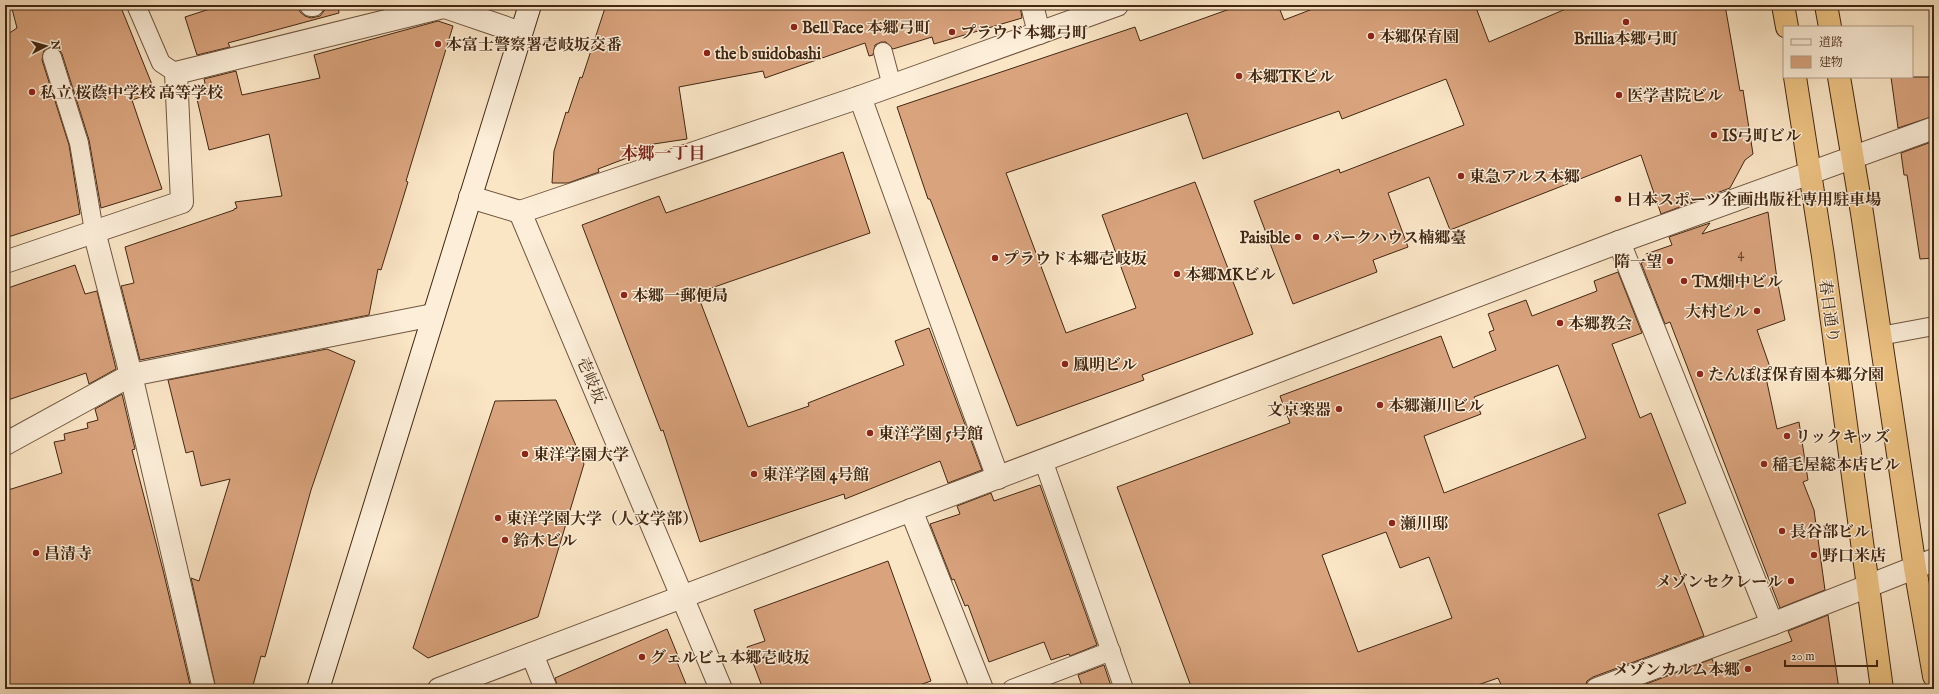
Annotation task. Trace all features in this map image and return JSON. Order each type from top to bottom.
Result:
[{"type":"highway","points":[[1783,5],[1787,26]]},
{"type":"highway","points":[[1826,5],[1830,26]]},
{"type":"highway","name":"春日通り","points":[[1795,78],[1810,173],[1882,689]]},
{"type":"highway","points":[[1839,78],[1853,157],[1880,336],[1924,564],[1934,676]]},
{"type":"street","points":[[318,689],[530,5]]},
{"type":"street","points":[[1032,5],[1039,33]]},
{"type":"street","points":[[470,197],[520,212],[892,86],[1117,5]]},
{"type":"street","points":[[5,262],[182,202],[176,73],[441,6],[521,33]]},
{"type":"street","points":[[860,97],[998,478]]},
{"type":"street","points":[[439,689],[1619,242],[1934,128]]},
{"type":"street","name":"壱岐坂","points":[[520,212],[684,597],[721,689]]},
{"type":"street","points":[[94,231],[131,375],[204,689]]},
{"type":"street","points":[[1619,242],[1772,624]]},
{"type":"street","points":[[5,444],[131,375],[433,315]]},
{"type":"street","points":[[911,510],[982,689]]},
{"type":"street","points":[[1597,689],[1772,624],[1924,564]]},
{"type":"street","points":[[532,654],[546,689]]},
{"type":"lane","points":[[136,5],[161,63],[176,73]]},
{"type":"lane","points":[[883,52],[892,86]]},
{"type":"lane","points":[[52,56],[79,143],[94,231]]},
{"type":"lane","points":[[1880,336],[1934,326]]},
{"type":"lane","points":[[1043,460],[1124,689]]},
{"type":"lane","points":[[1012,689],[1111,651]]},
{"type":"building","points":[[11,5],[120,5],[155,92],[132,100],[162,189],[101,208],[89,140],[62,54],[59,49],[49,47],[44,50],[42,60],[69,145],[80,214],[5,238],[5,36],[17,28]]},
{"type":"building","points":[[222,5],[299,5],[300,12],[311,18],[320,16],[324,11],[325,5],[338,5],[339,13],[228,43],[230,47],[197,55],[185,17]]},
{"type":"building","points":[[606,5],[1020,5],[1022,18],[934,44],[932,37],[893,49],[886,42],[881,42],[875,45],[873,55],[869,56],[865,43],[765,78],[763,71],[679,87],[687,139],[647,145],[648,150],[598,169],[599,172],[568,183],[552,183],[554,151],[566,112],[568,113],[580,77],[582,78]]},
{"type":"building","points":[[1241,5],[1278,5],[1284,20],[1323,5],[1475,5],[1489,42],[1575,5],[1725,5],[1740,91],[1743,90],[1753,154],[1745,160],[1730,188],[1661,214],[1641,155],[1450,230],[1429,177],[1388,193],[1408,247],[1373,260],[1377,272],[1293,304],[1254,201],[1339,169],[1340,173],[1464,125],[1446,79],[1342,119],[1339,111],[1203,159],[1187,113],[1006,173],[1066,333],[1136,308],[1102,215],[1195,182],[1253,334],[1142,375],[1144,380],[1017,426],[930,199],[928,199],[897,107],[1135,27],[1140,41]]},
{"type":"building","points":[[438,21],[453,26],[406,181],[408,182],[381,270],[378,269],[369,315],[140,360],[121,286],[134,283],[125,247],[234,210],[237,208],[235,202],[282,196],[269,134],[209,150],[196,95],[205,83],[204,79],[236,71],[242,95],[320,78],[314,55]]},
{"type":"building","points":[[1934,77],[1934,116],[1898,128],[1891,78]]},
{"type":"building","points":[[1934,141],[1934,258],[1920,259],[1907,175],[1904,175],[1901,153]]},
{"type":"building","points":[[843,152],[870,233],[697,293],[748,427],[809,406],[808,403],[904,365],[895,341],[929,328],[982,470],[948,483],[940,461],[845,499],[844,494],[700,542],[663,430],[661,431],[582,225],[659,196],[666,213]]},
{"type":"building","points":[[1768,212],[1777,279],[1785,320],[1757,330],[1771,370],[1765,373],[1777,429],[1799,422],[1808,480],[1803,482],[1814,510],[1825,590],[1780,608],[1670,322],[1665,324],[1641,263],[1648,260],[1646,254],[1672,245],[1669,237],[1710,223],[1702,234]]},
{"type":"building","points":[[75,265],[85,294],[97,291],[116,369],[89,384],[86,373],[5,401],[5,289]]},
{"type":"building","points":[[1618,272],[1642,333],[1612,344],[1640,418],[1651,413],[1686,503],[1658,514],[1704,636],[1593,677],[1587,681],[1585,689],[1503,689],[1498,678],[1466,689],[1192,689],[1117,487],[1290,423],[1280,396],[1441,336],[1453,368],[1496,350],[1489,332],[1494,330],[1488,314],[1526,300],[1532,316],[1597,291],[1594,281]],"holes":[[[1558,365],[1586,438],[1444,493],[1424,436],[1481,414],[1474,397]],[[1386,532],[1400,568],[1429,557],[1452,618],[1358,652],[1322,555]]]},
{"type":"building","points":[[327,349],[355,361],[311,490],[265,657],[261,656],[252,689],[216,689],[191,578],[199,581],[230,479],[201,486],[193,451],[186,453],[168,380]]},
{"type":"building","points":[[122,394],[135,449],[132,450],[163,570],[191,689],[5,689],[5,491],[62,473],[54,442],[65,440],[64,434],[88,428],[87,423],[98,420],[95,409]]},
{"type":"building","name":"鈴木ビル","points":[[556,400],[584,464],[538,617],[428,658],[413,648],[495,401]]},
{"type":"building","points":[[1040,485],[1097,645],[1070,656],[1069,654],[1051,660],[1044,642],[989,662],[968,605],[965,606],[954,579],[952,580],[930,524],[960,514],[957,506],[991,493],[994,501]]},
{"type":"building","points":[[888,561],[931,681],[908,689],[763,689],[747,647],[765,641],[754,610]]},
{"type":"building","points":[[1828,615],[1839,689],[1633,689],[1712,659],[1716,669],[1792,641],[1788,631]]},
{"type":"building","name":"グェルビュ本郷壱岐坂","points":[[667,629],[680,661],[677,662],[688,689],[558,689],[555,678]]},
{"type":"building","points":[[1104,665],[1112,689],[1083,689],[1078,675]]},
{"type":"place","name":"Brillia本郷弓町","points":[[1626,22]]},
{"type":"place","name":"Bell Face 本郷弓町","points":[[794,27]]},
{"type":"place","name":"プラウド本郷弓町","points":[[952,32]]},
{"type":"place","name":"本郷保育園","points":[[1371,36]]},
{"type":"place","name":"本富士警察署壱岐坂交番","points":[[438,44]]},
{"type":"place","name":"the b suidobashi","points":[[707,53]]},
{"type":"place","name":"本郷TKビル","points":[[1239,76]]},
{"type":"place","name":"私立 桜蔭中学校 高等学校","points":[[32,92]]},
{"type":"place","name":"医学書院ビル","points":[[1619,95]]},
{"type":"place","name":"IS弓町ビル","points":[[1714,135]]},
{"type":"place","name":"東急アルス本郷","points":[[1461,176]]},
{"type":"place","name":"日本スポーツ企画出版社専用駐車場","points":[[1618,199]]},
{"type":"place","name":"Paisible","points":[[1298,237]]},
{"type":"place","name":"パークハウス楠郷臺","points":[[1316,237]]},
{"type":"place","name":"プラウド本郷壱岐坂","points":[[995,258]]},
{"type":"place","name":"隋一望","points":[[1670,261]]},
{"type":"place","name":"本郷MKビル","points":[[1177,274]]},
{"type":"place","name":"TM畑中ビル","points":[[1684,281]]},
{"type":"place","name":"本郷一郵便局","points":[[624,295]]},
{"type":"place","name":"大村ビル","points":[[1757,311]]},
{"type":"place","name":"本郷教会","points":[[1560,323]]},
{"type":"place","name":"鳳明ビル","points":[[1065,364]]},
{"type":"place","name":"たんぽぽ保育園本郷分園","points":[[1700,374]]},
{"type":"place","name":"本郷瀬川ビル","points":[[1380,405]]},
{"type":"place","name":"文京楽器","points":[[1339,409]]},
{"type":"place","name":"東洋学園 5号館","points":[[870,433]]},
{"type":"place","name":"リックキッズ","points":[[1787,436]]},
{"type":"place","name":"東洋学園大学","points":[[525,454]]},
{"type":"place","name":"稲毛屋総本店ビル","points":[[1764,464]]},
{"type":"place","name":"東洋学園 4号館","points":[[754,474]]},
{"type":"place","name":"東洋学園大学（人文学部）","points":[[498,518]]},
{"type":"place","name":"瀬川邸","points":[[1392,523]]},
{"type":"place","name":"長谷部ビル","points":[[1782,531]]},
{"type":"place","name":"鈴木ビル","points":[[505,540]]},
{"type":"place","name":"昌清寺","points":[[36,553]]},
{"type":"place","name":"野口米店","points":[[1814,555]]},
{"type":"place","name":"メゾンセクレール","points":[[1791,581]]},
{"type":"place","name":"グェルビュ本郷壱岐坂","points":[[642,657]]},
{"type":"place","name":"メゾンカルム本郷","points":[[1748,669]]},
{"type":"district","name":"本郷一丁目","points":[[663,153]]}]
